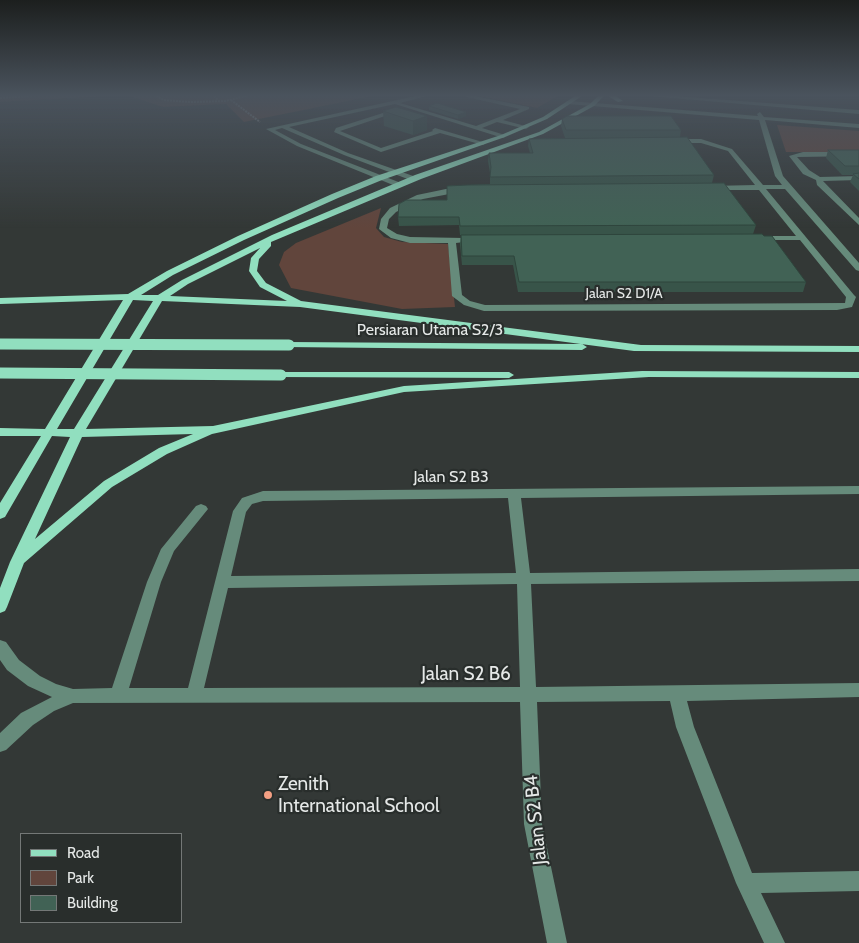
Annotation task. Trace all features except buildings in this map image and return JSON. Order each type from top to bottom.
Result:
[{"type":"main road","points":[[0,514],[130,297],[161,277],[241,238],[379,178],[492,140]]},
{"type":"main road","points":[[0,607],[17,562],[78,433],[159,299],[186,282],[275,237],[398,185],[522,140]]},
{"type":"main road","points":[[275,237],[255,258],[253,270],[263,285],[300,304]]},
{"type":"main road","points":[[0,302],[130,297],[300,304],[641,348]]},
{"type":"main road","name":"Persiaran Utama S2/3","points":[[0,344],[859,350]]},
{"type":"main road","points":[[0,373],[859,375]]},
{"type":"main road","points":[[17,562],[108,484],[163,451],[214,430],[404,388],[650,374]]},
{"type":"main road","points":[[0,432],[78,433],[214,430]]},
{"type":"street","points":[[289,140],[398,185]]},
{"type":"street","points":[[316,140],[412,180]]},
{"type":"street","points":[[357,140],[381,150],[414,140]]},
{"type":"street","points":[[472,140],[483,143]]},
{"type":"street","points":[[768,140],[779,176],[859,268]]},
{"type":"street","points":[[662,141],[701,141],[723,146],[730,150],[803,238]]},
{"type":"street","points":[[859,154],[803,154],[792,156],[806,172],[819,179],[859,178]]},
{"type":"street","points":[[819,179],[820,183],[859,223]]},
{"type":"street","points":[[702,188],[787,187]]},
{"type":"street","points":[[468,189],[446,191],[420,198],[393,210],[385,219],[384,229],[394,236],[410,240],[472,240]]},
{"type":"street","points":[[843,206],[859,206]]},
{"type":"street","points":[[745,238],[803,238]]},
{"type":"street","name":"Jalan S2 D1/A","points":[[452,240],[457,296],[467,303],[484,308],[837,308],[849,305],[851,297],[803,238]]},
{"type":"street","name":"Jalan S2 B3","points":[[194,696],[240,511],[247,501],[263,496],[859,490]]},
{"type":"street","name":"Jalan S2 B4","points":[[514,494],[524,579],[533,824],[557,943]]},
{"type":"street","points":[[118,696],[154,582],[168,549],[201,509]]},
{"type":"street","points":[[222,582],[859,575]]},
{"type":"street","name":"Jalan S2 B6","points":[[0,647],[12,665],[34,681],[53,690],[73,696],[677,694],[859,690]]},
{"type":"street","points":[[677,694],[692,744],[746,883],[776,943]]},
{"type":"street","name":"Jalan S2 B6","points":[[0,744],[27,719],[48,706],[73,696]]},
{"type":"street","points":[[746,883],[859,881]]},
{"type":"green space","points":[[782,140],[859,140],[859,152],[786,152]]},
{"type":"green space","points":[[381,208],[376,228],[384,237],[402,242],[448,244],[455,307],[402,309],[291,288],[279,265],[284,252],[296,243]]},
{"type":"place","name":"Zenith International School","points":[[268,795]]}]
